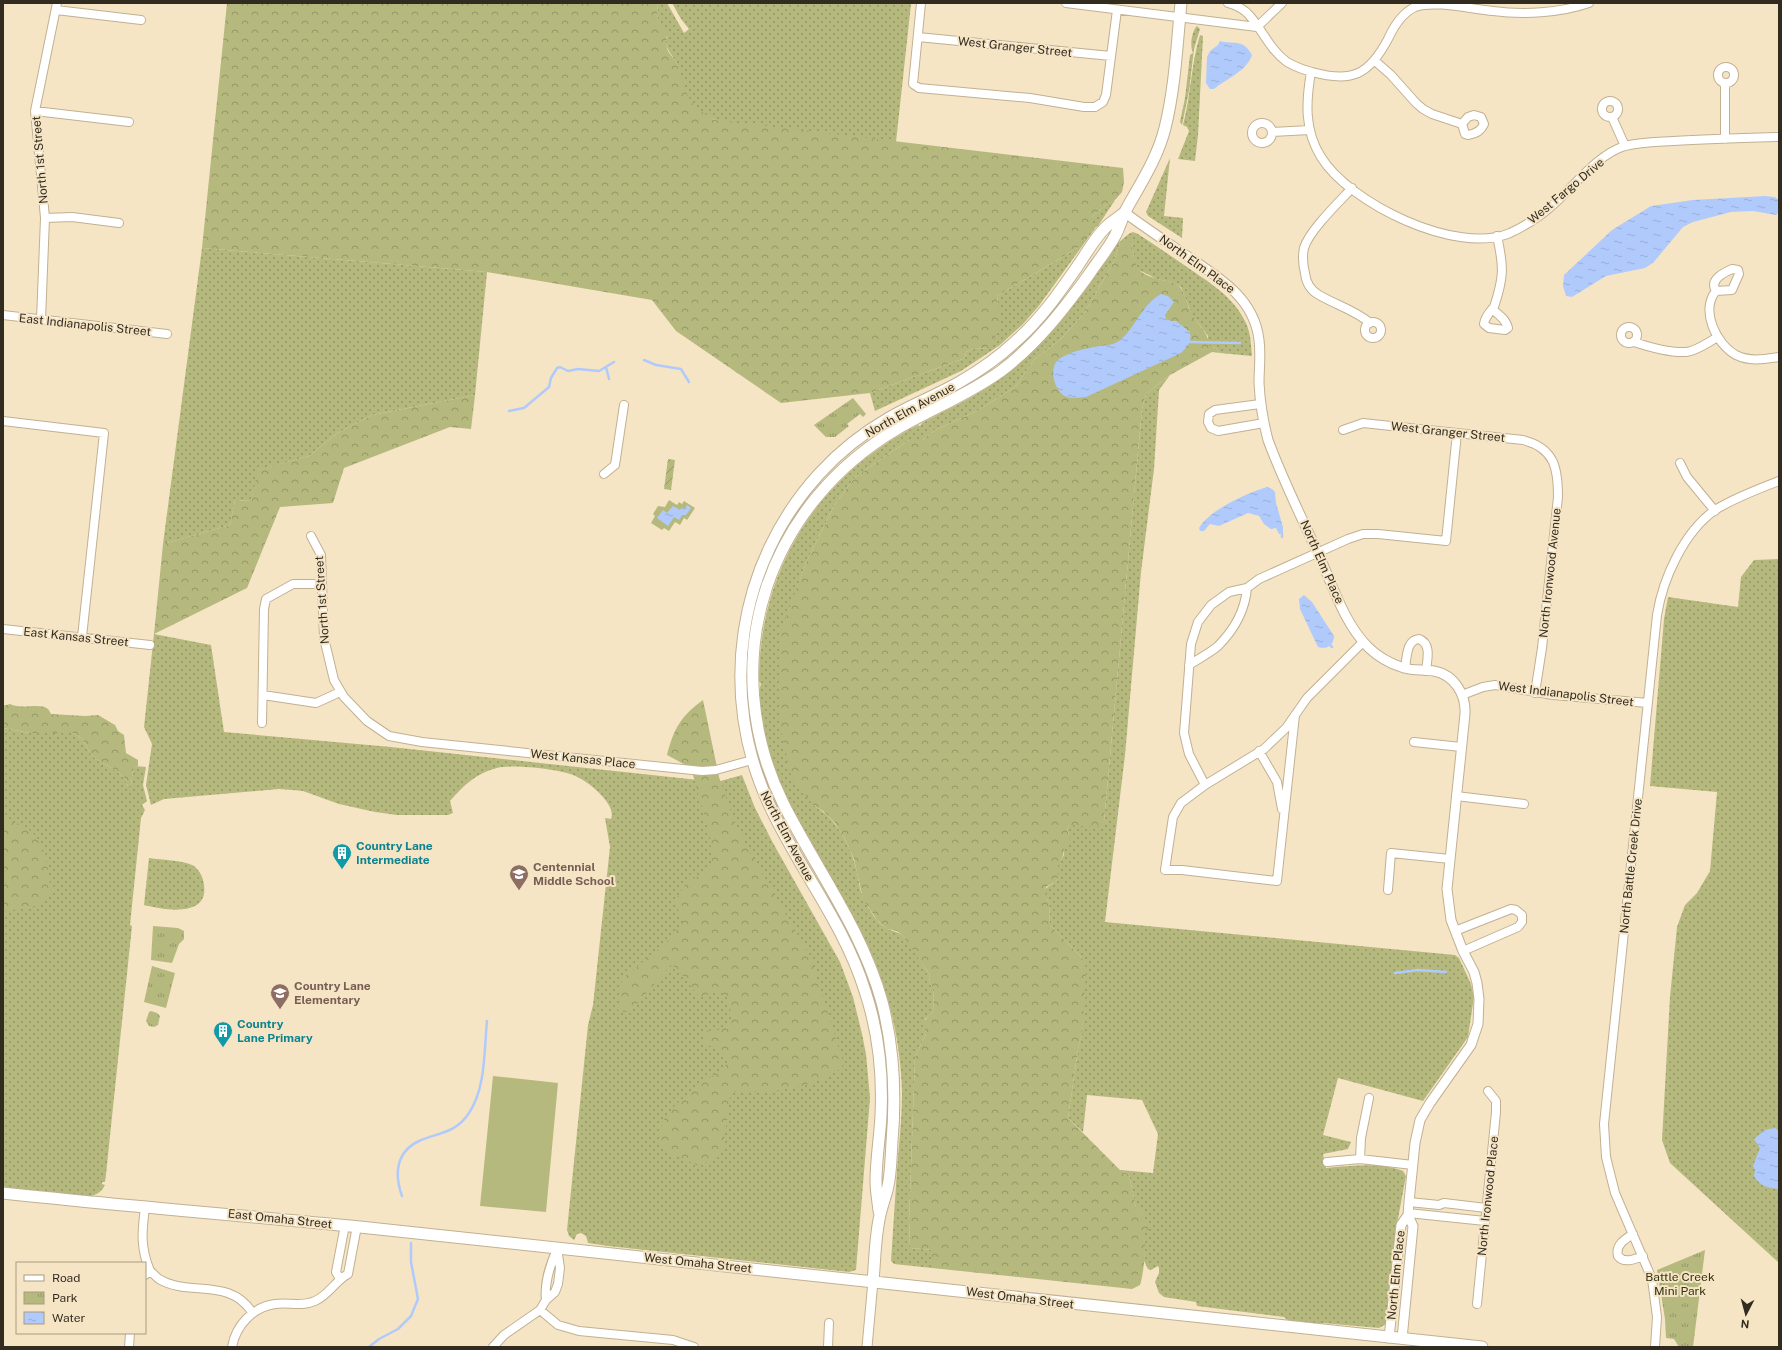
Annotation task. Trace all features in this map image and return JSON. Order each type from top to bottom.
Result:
[{"type":"main road","points":[[1124,212],[1147,173],[1165,131],[1172,92],[1181,3]]},
{"type":"main road","name":"North Elm Avenue","points":[[880,1215],[876,1181],[881,1112],[880,1064],[877,1040],[865,991],[847,945],[769,805],[752,760],[742,714],[740,670],[743,634],[754,584],[767,551],[790,511],[832,460],[878,425],[961,382],[981,369],[1012,344],[1036,322],[1051,304],[1104,229],[1124,212]]},
{"type":"main road","name":"North Elm Avenue","points":[[880,1215],[889,1186],[895,1099],[892,1051],[882,1003],[875,980],[857,937],[784,806],[764,757],[757,724],[753,677],[756,631],[766,589],[778,558],[793,530],[813,502],[841,470],[869,447],[883,438],[982,384],[1021,355],[1056,320],[1071,300],[1115,236],[1124,212]]},
{"type":"main road","points":[[832,460],[841,470]]},
{"type":"main road","points":[[754,584],[766,589]]},
{"type":"main road","points":[[752,760],[764,757]]},
{"type":"main road","name":"East Omaha Street","points":[[3,1193],[351,1226],[558,1248]]},
{"type":"main road","points":[[873,1281],[880,1215]]},
{"type":"main road","name":"West Omaha Street","points":[[558,1248],[873,1281],[1078,1305],[1482,1347]]},
{"type":"street","points":[[921,3],[913,84],[919,88],[1030,98],[1084,107],[1095,107],[1103,102],[1106,95],[1117,10]]},
{"type":"street","points":[[1066,3],[1180,16],[1257,27]]},
{"type":"street","points":[[1228,3],[1237,6],[1249,14],[1257,27],[1286,61],[1311,72],[1336,76],[1348,76],[1363,71],[1375,61],[1398,21],[1407,12],[1422,4],[1439,4],[1494,12],[1537,12],[1589,3]]},
{"type":"street","points":[[1257,27],[1282,3]]},
{"type":"street","points":[[57,6],[141,20]]},
{"type":"street","name":"North 1st Street","points":[[41,320],[45,218],[35,111],[57,6]]},
{"type":"street","name":"West Granger Street","points":[[918,37],[1111,56]]},
{"type":"street","points":[[1375,61],[1391,75],[1416,103],[1424,109],[1432,114],[1462,124]]},
{"type":"street","name":"West Fargo Drive","points":[[1311,72],[1307,96],[1310,130],[1321,156],[1334,174],[1352,188],[1393,215],[1434,232],[1469,239],[1508,234],[1534,220],[1555,203],[1595,164],[1625,146],[1637,143],[1779,138]]},
{"type":"street","points":[[1725,83],[1726,139]]},
{"type":"street","points":[[35,111],[129,122]]},
{"type":"street","points":[[1612,117],[1625,146]]},
{"type":"street","points":[[1272,132],[1310,130]]},
{"type":"street","points":[[1352,188],[1311,235],[1304,249],[1302,258],[1307,284],[1311,290],[1358,314],[1370,323]]},
{"type":"street","name":"North Elm Place","points":[[1124,212],[1222,280],[1245,303],[1254,319],[1259,340],[1260,404],[1264,423],[1276,459],[1345,615],[1363,642],[1383,660],[1405,668],[1426,670],[1448,677],[1457,686],[1465,705],[1450,859],[1448,900],[1455,932],[1474,972],[1479,1004],[1476,1031],[1468,1050],[1430,1103],[1420,1120],[1417,1131],[1408,1214],[1413,1226],[1402,1339]]},
{"type":"street","points":[[45,218],[72,217],[120,222]]},
{"type":"street","points":[[1492,309],[1499,292],[1503,263],[1497,236]]},
{"type":"street","points":[[1716,292],[1710,301],[1710,315],[1718,337],[1736,355],[1752,360],[1779,357]]},
{"type":"street","name":"East Indianapolis Street","points":[[3,315],[167,334]]},
{"type":"street","points":[[1634,342],[1644,346],[1687,352],[1696,349],[1718,337]]},
{"type":"street","points":[[1260,404],[1216,410],[1209,414],[1208,422],[1211,428],[1218,431],[1264,423]]},
{"type":"street","points":[[604,474],[615,465],[624,405]]},
{"type":"street","points":[[3,421],[104,432],[82,638]]},
{"type":"street","name":"West Granger Street","points":[[1343,430],[1363,423],[1528,441],[1538,446],[1549,456]]},
{"type":"street","points":[[1205,785],[1189,754],[1184,733],[1191,644],[1198,622],[1211,605],[1229,592],[1247,588],[1259,579],[1348,539],[1363,534],[1378,534],[1446,541],[1457,433]]},
{"type":"street","name":"North Ironwood Avenue","points":[[1535,693],[1542,648],[1558,497],[1558,472],[1549,456]]},
{"type":"street","points":[[1680,463],[1687,477],[1715,511],[1754,491],[1779,481]]},
{"type":"street","name":"North Battle Creek Drive","points":[[1655,1347],[1657,1327],[1656,1302],[1652,1279],[1621,1209],[1611,1180],[1606,1157],[1604,1124],[1658,615],[1664,587],[1671,568],[1684,544],[1715,511]]},
{"type":"street","name":"North 1st Street","points":[[311,536],[321,555],[324,638],[334,680],[340,692],[353,709],[367,721],[389,736],[413,741]]},
{"type":"street","points":[[262,722],[264,609],[266,599],[293,584],[322,584]]},
{"type":"street","points":[[1189,665],[1218,646],[1238,620],[1246,603],[1247,588]]},
{"type":"street","name":"East Kansas Street","points":[[3,629],[150,645]]},
{"type":"street","points":[[1405,668],[1409,645],[1413,641],[1419,639],[1427,645],[1426,670]]},
{"type":"street","points":[[1295,715],[1277,882],[1182,870],[1165,870],[1172,825],[1176,811],[1188,796],[1259,752],[1286,728],[1295,715],[1307,698],[1363,642]]},
{"type":"street","name":"West Indianapolis Street","points":[[1462,695],[1483,687],[1495,685],[1535,693],[1648,703]]},
{"type":"street","points":[[263,695],[316,703],[340,692]]},
{"type":"street","name":"West Kansas Place","points":[[413,741],[702,771],[716,770],[752,760]]},
{"type":"street","points":[[1414,742],[1461,747]]},
{"type":"street","points":[[1259,752],[1277,782],[1284,818]]},
{"type":"street","points":[[1456,796],[1524,804]]},
{"type":"street","points":[[1388,890],[1391,853],[1450,859]]},
{"type":"street","points":[[1455,932],[1511,910],[1516,910],[1522,916],[1522,922],[1518,927],[1463,951]]},
{"type":"street","name":"North Ironwood Place","points":[[1477,1304],[1496,1112],[1496,1102],[1488,1091]]},
{"type":"street","points":[[1360,1159],[1361,1138],[1370,1098]]},
{"type":"street","points":[[1327,1162],[1360,1159],[1413,1164]]},
{"type":"street","points":[[1409,1202],[1438,1205],[1444,1203],[1486,1208]]},
{"type":"street","points":[[145,1207],[142,1240],[146,1262]]},
{"type":"street","points":[[1408,1214],[1485,1221]]},
{"type":"street","name":"North Elm Place","points":[[1389,1338],[1401,1225],[1408,1214]]},
{"type":"street","points":[[340,1279],[336,1272],[351,1226]]},
{"type":"street","points":[[232,1347],[240,1326],[252,1312],[275,1304],[301,1304],[314,1302],[332,1289],[340,1279],[348,1274],[350,1262],[351,1226]]},
{"type":"street","points":[[1633,1234],[1621,1243],[1617,1251],[1618,1256],[1626,1260],[1643,1256]]},
{"type":"street","points":[[493,1347],[504,1335],[540,1310],[546,1300],[545,1291],[549,1267],[558,1248]]},
{"type":"street","points":[[339,1260],[350,1262]]},
{"type":"street","points":[[147,1273],[178,1286],[217,1290],[238,1297],[252,1312]]},
{"type":"street","points":[[867,1347],[873,1281]]},
{"type":"street","points":[[540,1310],[558,1325],[579,1331],[673,1340],[694,1347]]},
{"type":"street","points":[[828,1347],[830,1323]]},
{"type":"street","points":[[128,1347],[130,1334]]},
{"type":"green space","points":[[227,3],[657,3],[658,19],[667,30],[667,48],[677,64],[688,97],[692,103],[715,120],[1123,168],[1124,182],[1122,192],[1115,200],[1107,204],[1092,217],[1088,234],[1076,249],[997,296],[999,323],[997,333],[989,348],[974,349],[966,352],[965,358],[870,393],[781,403],[676,331],[652,300],[487,272],[202,248]]},
{"type":"green space","points":[[657,3],[667,3],[684,33],[689,29],[681,19],[672,3],[911,4],[896,142],[722,122],[710,118],[699,111],[687,97],[682,84],[679,69],[668,50],[666,44],[667,37],[658,19]]},
{"type":"green space","points":[[1197,26],[1200,29],[1194,49],[1189,91],[1182,125],[1180,122],[1185,98],[1190,55],[1193,53],[1193,32]]},
{"type":"green space","points":[[1200,35],[1203,36],[1198,135],[1195,161],[1178,159],[1189,131],[1187,127],[1183,125]]},
{"type":"green space","points":[[1170,158],[1164,216],[1183,218],[1182,238],[1148,216],[1146,212]]},
{"type":"green space","points":[[1115,200],[1098,226],[1038,307],[1023,324],[1000,345],[961,371],[875,411],[870,393],[965,358],[966,352],[974,349],[989,348],[998,304],[997,296],[1076,249],[1092,217],[1107,204]]},
{"type":"green space","points":[[1133,232],[1204,279],[1228,298],[1241,314],[1248,327],[1252,356],[1220,353],[1216,348],[1208,346],[1208,336],[1192,315],[1181,287],[1172,282],[1157,279],[1139,270],[1135,267],[1132,242],[1120,243],[1114,261],[1086,311],[1061,339],[1035,359],[1015,387],[979,410],[933,431],[923,440],[909,440],[855,477],[835,504],[806,563],[797,588],[813,805],[822,811],[836,825],[847,843],[857,872],[863,898],[871,912],[882,925],[900,934],[908,941],[930,975],[929,982],[934,989],[933,1012],[925,1019],[926,1034],[915,1057],[909,1221],[910,1248],[932,1250],[932,1268],[894,1264],[891,1261],[902,1093],[898,1046],[888,1000],[868,946],[787,798],[771,757],[765,735],[759,694],[761,684],[759,681],[762,640],[770,601],[783,564],[801,530],[824,499],[851,471],[882,446],[976,394],[1013,369],[1047,336],[1077,301],[1118,243]]},
{"type":"green space","points":[[1125,239],[1132,242],[1135,263],[1141,271],[1146,275],[1173,283],[1181,288],[1190,311],[1207,337],[1209,346],[1216,348],[1220,353],[1212,352],[1170,375],[1146,394],[1142,409],[1104,822],[1097,827],[1069,825],[1067,830],[1071,839],[1058,863],[1058,878],[1055,882],[1046,887],[1045,891],[1046,899],[1049,902],[1050,925],[1084,960],[1086,969],[1082,1036],[1079,1043],[1068,1118],[1120,1170],[1129,1175],[1136,1207],[1143,1213],[1148,1225],[1149,1231],[1143,1233],[1145,1251],[1140,1285],[1132,1289],[932,1268],[932,1250],[910,1248],[909,1221],[915,1057],[926,1034],[924,1024],[925,1020],[933,1012],[934,989],[929,982],[930,975],[904,937],[897,931],[887,929],[877,920],[863,899],[854,859],[845,839],[835,823],[823,811],[813,805],[791,775],[782,735],[779,636],[806,563],[835,504],[855,477],[909,440],[923,440],[933,431],[979,410],[1015,387],[1035,359],[1061,339],[1086,311],[1114,261],[1120,243]]},
{"type":"green space","points":[[202,248],[487,272],[475,395],[372,415],[336,434],[309,456],[259,470],[251,501],[235,500],[230,525],[163,544]]},
{"type":"green space","points":[[1170,375],[1159,390],[1154,469],[1141,572],[1125,755],[1105,922],[1455,955],[1459,958],[1471,984],[1474,997],[1468,1037],[1423,1101],[1338,1078],[1323,1135],[1351,1142],[1348,1149],[1323,1154],[1326,1168],[1365,1165],[1385,1166],[1403,1171],[1406,1176],[1397,1224],[1386,1324],[1379,1328],[1323,1323],[1291,1323],[1284,1317],[1197,1306],[1196,1302],[1164,1297],[1159,1293],[1155,1282],[1159,1273],[1158,1266],[1151,1270],[1148,1269],[1144,1261],[1145,1242],[1142,1236],[1143,1213],[1136,1208],[1129,1175],[1120,1170],[1153,1173],[1158,1134],[1142,1100],[1087,1095],[1083,1132],[1068,1118],[1079,1043],[1082,1036],[1084,960],[1050,925],[1049,902],[1045,897],[1044,890],[1058,878],[1057,864],[1064,855],[1069,834],[1067,830],[1069,825],[1084,825],[1104,822],[1142,409],[1146,394]]},
{"type":"green space","points":[[475,395],[471,429],[450,427],[344,468],[333,503],[280,507],[247,588],[154,634],[163,544],[230,525],[235,500],[251,501],[258,470],[309,456],[336,434],[372,415]]},
{"type":"green space","points":[[853,398],[866,414],[863,417],[860,414],[847,424],[849,426],[835,437],[826,437],[814,425]]},
{"type":"green space","points":[[668,459],[675,460],[671,490],[664,489]]},
{"type":"green space","points":[[669,500],[677,505],[679,502],[682,504],[684,501],[695,508],[687,520],[684,518],[680,525],[675,522],[669,531],[664,528],[662,530],[651,523],[655,516],[653,514],[658,506],[665,507]]},
{"type":"green space","points":[[1779,559],[1779,1263],[1670,1163],[1662,1140],[1670,997],[1677,927],[1685,905],[1697,893],[1710,871],[1717,792],[1650,786],[1664,619],[1668,597],[1738,607],[1741,577],[1754,560]]},
{"type":"green space","points":[[154,634],[211,645],[224,732],[391,747],[717,782],[742,775],[755,808],[773,843],[840,962],[853,997],[862,1034],[866,1054],[870,1098],[856,1270],[849,1272],[608,1246],[588,1243],[586,1236],[581,1233],[577,1234],[574,1240],[569,1236],[567,1230],[588,1025],[593,1005],[610,847],[605,818],[611,819],[612,816],[610,807],[597,790],[582,779],[566,773],[535,768],[504,767],[489,770],[470,781],[450,801],[453,813],[448,815],[397,815],[375,812],[339,804],[303,791],[279,789],[164,799],[151,805],[146,785],[152,744],[144,727]]},
{"type":"green space","points":[[703,700],[719,777],[733,818],[750,853],[810,956],[844,1065],[834,1073],[821,1080],[806,1085],[759,1092],[731,1092],[723,1148],[716,1160],[697,1165],[672,1154],[659,1143],[662,1122],[676,1104],[725,1066],[729,1058],[719,1049],[703,1043],[705,1031],[714,1031],[724,1028],[732,1018],[727,995],[718,992],[701,997],[679,970],[671,965],[631,1011],[622,1012],[618,1010],[622,979],[665,944],[683,922],[675,901],[686,883],[712,868],[710,835],[691,768],[667,755],[672,737],[679,723],[695,706]]},
{"type":"green space","points":[[10,704],[15,706],[45,707],[51,714],[85,716],[98,715],[115,725],[118,731],[124,735],[126,753],[138,760],[138,766],[135,766],[133,769],[131,786],[128,786],[126,781],[119,773],[95,758],[83,740],[77,735],[72,733],[30,733],[3,728],[3,706]]},
{"type":"green space","points":[[3,728],[30,733],[72,733],[77,735],[83,740],[95,758],[119,773],[126,781],[128,786],[131,785],[133,769],[135,766],[146,767],[143,785],[147,801],[142,805],[145,810],[141,818],[130,925],[132,926],[106,1174],[105,1182],[102,1182],[102,1184],[105,1185],[99,1192],[88,1197],[3,1189]]},
{"type":"green space","points":[[3,820],[27,828],[34,834],[43,849],[51,891],[48,897],[37,905],[23,909],[3,911]]},
{"type":"green space","points":[[149,858],[179,861],[194,866],[201,874],[204,885],[204,896],[200,903],[192,907],[173,910],[144,905]]},
{"type":"green space","points":[[153,926],[178,928],[184,931],[184,939],[179,944],[172,963],[151,960]]},
{"type":"green space","points":[[152,966],[175,973],[166,1008],[144,1002]]},
{"type":"green space","points":[[151,1011],[160,1016],[158,1025],[154,1027],[149,1026],[146,1021],[149,1012]]},
{"type":"green space","points":[[493,1076],[558,1083],[546,1212],[480,1206]]},
{"type":"green space","name":"Battle Creek Mini Park","points":[[1705,1250],[1693,1347],[1679,1347],[1674,1339],[1666,1338],[1665,1319],[1657,1270]]},
{"type":"water","points":[[1220,41],[1242,44],[1252,55],[1246,66],[1214,89],[1210,89],[1206,83],[1207,57],[1210,51],[1218,45]]},
{"type":"water","points":[[1765,196],[1775,197],[1779,200],[1779,212],[1776,215],[1753,211],[1731,212],[1693,222],[1683,227],[1653,263],[1645,268],[1606,276],[1572,297],[1566,296],[1563,286],[1564,275],[1612,230],[1651,206],[1693,200]]},
{"type":"water","points":[[1161,294],[1168,296],[1174,302],[1165,315],[1166,319],[1176,321],[1190,332],[1190,341],[1181,353],[1086,397],[1067,397],[1059,391],[1053,375],[1055,364],[1058,360],[1076,351],[1116,343],[1130,330],[1148,304]]},
{"type":"water","points":[[1267,487],[1275,492],[1276,503],[1283,527],[1283,534],[1279,534],[1276,528],[1271,529],[1264,524],[1259,516],[1248,513],[1219,526],[1210,524],[1204,531],[1200,531],[1199,528],[1204,521],[1229,503],[1249,493]]},
{"type":"water","points":[[687,505],[691,508],[686,515],[682,515],[679,520],[674,517],[668,526],[657,518],[663,510],[667,513],[673,506],[680,510],[682,507],[685,509]]},
{"type":"water","points":[[1304,595],[1312,602],[1334,636],[1333,642],[1327,647],[1318,647],[1300,609],[1299,599]]},
{"type":"water","points":[[1775,1128],[1779,1131],[1779,1189],[1767,1187],[1761,1184],[1754,1176],[1755,1170],[1753,1166],[1760,1148],[1754,1139],[1765,1130]]},
{"type":"waterway","points":[[1190,342],[1240,343]]},
{"type":"waterway","points":[[644,360],[656,365],[681,369],[689,382]]},
{"type":"waterway","points":[[509,411],[524,408],[549,387],[551,378],[557,368],[560,367],[568,371],[578,369],[599,371],[614,362]]},
{"type":"waterway","points":[[606,367],[609,379]]},
{"type":"waterway","points":[[1395,973],[1418,970],[1446,972]]},
{"type":"waterway","points":[[402,1196],[398,1180],[401,1157],[411,1146],[419,1141],[446,1132],[458,1125],[464,1120],[475,1103],[479,1092],[483,1068],[487,1021]]},
{"type":"waterway","points":[[369,1347],[379,1339],[398,1329],[411,1316],[418,1299],[411,1262],[411,1243]]},
{"type":"place","name":"Country Lane Intermediate","points":[[342,870]]},
{"type":"place","name":"Centennial Middle School","points":[[519,891]]},
{"type":"place","name":"Country Lane Elementary","points":[[280,1010]]},
{"type":"place","name":"Country Lane Primary","points":[[223,1048]]}]
